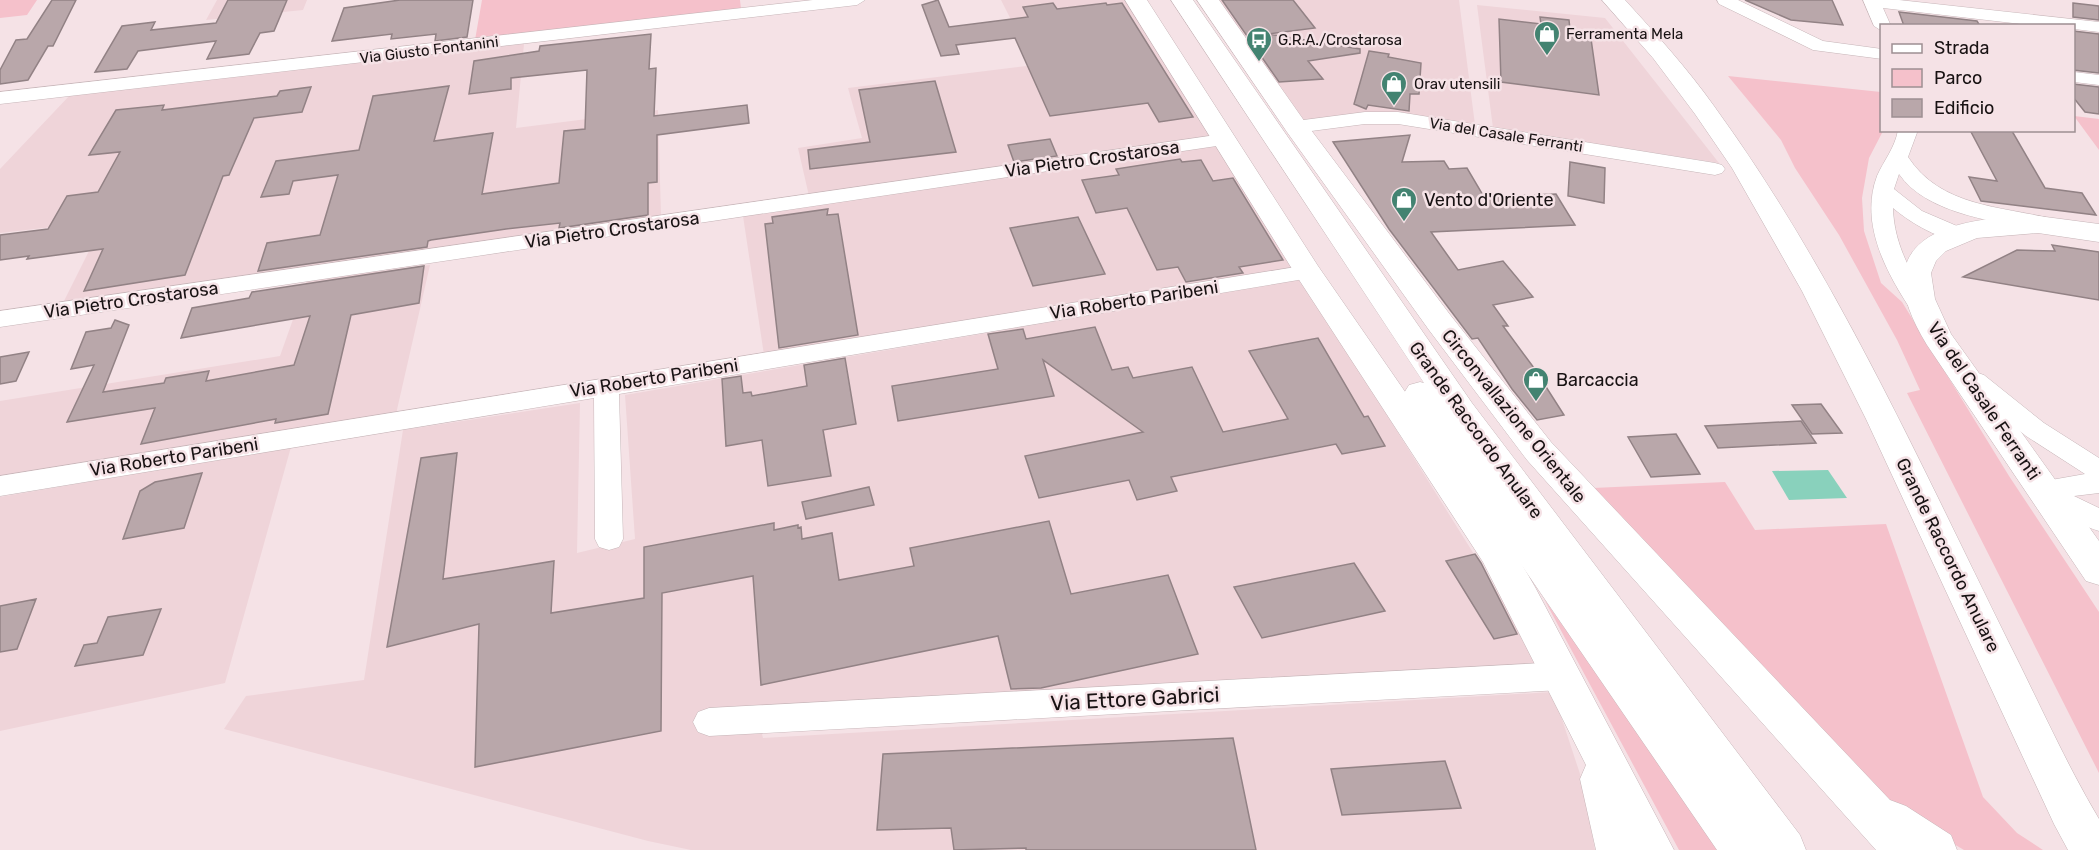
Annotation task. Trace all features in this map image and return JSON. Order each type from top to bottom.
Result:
[{"type":"main road","points":[[1136,0],[1308,272],[1496,552],[1652,850]]},
{"type":"main road","name":"Grande Raccordo Anulare","points":[[1182,0],[1284,131],[1460,411],[1784,850]]},
{"type":"main road","name":"Circonvallazione Orientale","points":[[1208,0],[1284,131],[1539,451],[1860,799]]},
{"type":"main road","name":"Grande Raccordo Anulare","points":[[1613,0],[1657,48],[1698,101],[1754,182],[1792,246],[1878,409],[2069,809],[2092,850]]},
{"type":"main road","points":[[1284,131],[1293,196],[1316,241],[1484,487],[1743,850]]},
{"type":"main road","name":"Via del Casale Ferranti","points":[[2099,232],[2052,225],[1986,228],[1956,234],[1928,252],[1919,267],[1917,277],[1925,314],[1954,363],[2099,570]]},
{"type":"main road","points":[[1591,734],[1618,850]]},
{"type":"main road","points":[[1860,799],[1906,850]]},
{"type":"main road","points":[[1860,799],[1935,850]]},
{"type":"street","name":"Via Giusto Fontanini","points":[[0,98],[857,0]]},
{"type":"street","points":[[1725,0],[1814,44],[1837,50],[1880,54]]},
{"type":"street","points":[[1872,1],[1882,24]]},
{"type":"street","points":[[1872,1],[2073,24]]},
{"type":"street","points":[[2075,24],[2099,27]]},
{"type":"street","points":[[2075,77],[2099,80]]},
{"type":"street","name":"Via del Casale Ferranti","points":[[1284,131],[1357,119],[1398,118],[1715,169]]},
{"type":"street","points":[[1907,132],[1888,176],[1882,213],[1894,260],[1925,314]]},
{"type":"street","name":"Via Pietro Crostarosa","points":[[0,319],[1223,140]]},
{"type":"street","points":[[1898,156],[1911,177],[1936,195],[1969,208],[2052,225]]},
{"type":"street","points":[[1884,191],[1915,216],[1956,234]]},
{"type":"street","points":[[1936,195],[1956,234]]},
{"type":"street","name":"Via Roberto Paribeni","points":[[0,486],[1308,272]]},
{"type":"street","points":[[1954,363],[2017,417],[2099,470]]},
{"type":"street","points":[[606,386],[609,539]]},
{"type":"street","points":[[2043,490],[2099,483]]},
{"type":"street","points":[[2043,490],[2072,509],[2099,520]]},
{"type":"street","name":"Via Ettore Gabrici","points":[[709,722],[1561,676]]},
{"type":"shaded area","points":[[217,0],[307,0],[303,10],[206,20]]},
{"type":"shaded area","points":[[1001,0],[1130,0],[1217,138],[809,196],[798,148],[862,138],[848,88],[1034,65]]},
{"type":"shaded area","points":[[1216,0],[1459,0],[1475,125],[1304,123]]},
{"type":"shaded area","points":[[1477,5],[1605,18],[1719,163],[1493,128]]},
{"type":"shaded area","points":[[524,44],[516,128],[658,110],[661,216],[61,307],[104,221],[0,233],[0,169],[71,94]]},
{"type":"shaded area","points":[[1218,145],[1294,267],[764,355],[743,216]]},
{"type":"shaded area","points":[[430,265],[396,414],[0,480],[0,401],[280,356],[307,280]]},
{"type":"shaded area","points":[[1302,279],[1542,663],[755,706],[763,738],[1553,692],[1582,780],[1595,850],[691,850],[648,841],[224,729],[246,696],[364,680],[403,430],[580,403],[577,553],[635,539],[625,395]]},
{"type":"shaded area","points":[[291,447],[225,683],[0,731],[0,497]]},
{"type":"shaded area","points":[[1828,470],[1847,498],[1789,500],[1772,471]]},
{"type":"green space","points":[[0,0],[37,0],[27,15],[0,18]]},
{"type":"green space","points":[[482,0],[740,0],[741,9],[475,40]]},
{"type":"green space","points":[[1728,76],[1880,92],[1880,132],[1882,132],[1869,158],[1862,198],[1864,231],[1881,283],[1902,302],[2009,476],[2099,612],[2099,773],[1907,393],[1920,390],[1897,340],[1839,235],[1795,168],[1781,140]]},
{"type":"green space","points":[[2075,116],[2099,119],[2099,150],[2075,117]]},
{"type":"green space","points":[[1725,482],[1755,530],[1886,524],[1983,797],[2017,833],[2043,850],[1964,850],[1910,818],[1857,777],[1593,488]]},
{"type":"green space","points":[[1544,599],[1722,850],[1679,850]]},
{"type":"building","points":[[52,0],[76,0],[53,46],[48,46],[28,80],[0,84],[0,70],[16,40],[27,39]]},
{"type":"building","points":[[228,0],[287,0],[274,31],[260,33],[249,54],[207,59],[216,41],[138,51],[127,69],[95,72],[122,26],[155,22],[151,30],[216,23]]},
{"type":"building","points":[[400,0],[473,0],[467,37],[435,41],[436,34],[391,39],[392,34],[332,41],[344,8]]},
{"type":"building","points":[[938,0],[949,27],[1028,17],[1023,7],[1053,3],[1057,9],[1122,3],[1193,117],[1159,122],[1148,103],[1050,116],[1015,38],[956,45],[959,54],[941,56],[922,5]]},
{"type":"building","points":[[1222,0],[1293,0],[1315,28],[1268,34],[1360,49],[1360,53],[1308,61],[1323,79],[1279,82]]},
{"type":"building","points":[[1745,0],[1832,0],[1843,25],[1791,20]]},
{"type":"building","points":[[2073,3],[2099,6],[2099,20],[2073,17]]},
{"type":"building","points":[[1899,12],[1977,21],[1979,24],[1903,24]]},
{"type":"building","name":"Ferramenta Mela","points":[[1540,17],[1569,20],[1570,30],[1590,32],[1599,95],[1501,82],[1499,19],[1541,24]]},
{"type":"building","points":[[2075,31],[2099,34],[2099,73],[2075,70]]},
{"type":"building","points":[[651,34],[649,69],[656,68],[654,116],[747,105],[749,123],[657,135],[657,182],[648,183],[648,215],[559,228],[560,223],[506,229],[431,240],[428,241],[427,247],[258,271],[267,243],[320,235],[338,175],[293,181],[289,194],[261,197],[276,161],[359,150],[373,96],[449,86],[434,141],[493,133],[482,194],[559,183],[564,131],[585,129],[587,70],[511,78],[511,89],[469,94],[474,61],[539,51],[540,46]]},
{"type":"building","points":[[1369,51],[1421,63],[1419,94],[1410,94],[1409,111],[1368,105],[1366,109],[1354,104]]},
{"type":"building","points":[[935,81],[956,152],[810,169],[808,150],[870,142],[859,90]]},
{"type":"building","points":[[2075,84],[2099,87],[2099,114],[2085,112],[2075,100]]},
{"type":"building","points":[[311,87],[302,112],[254,118],[229,175],[223,176],[185,275],[84,291],[103,249],[27,259],[29,256],[0,260],[0,235],[48,229],[67,196],[98,192],[120,152],[89,155],[116,110],[164,105],[162,110],[277,96],[280,91]]},
{"type":"building","points":[[1971,132],[2013,132],[2045,188],[2082,193],[2096,215],[1981,201],[1969,177],[1997,181]]},
{"type":"building","points":[[1410,135],[1402,162],[1444,161],[1449,169],[1467,168],[1484,197],[1556,194],[1575,225],[1431,232],[1458,270],[1503,261],[1533,297],[1493,305],[1508,326],[1503,326],[1534,368],[1564,415],[1537,420],[1512,389],[1478,338],[1472,339],[1389,229],[1333,142]]},
{"type":"building","points":[[1050,139],[1057,156],[1014,162],[1008,145]]},
{"type":"building","points":[[1180,159],[1182,162],[1201,160],[1213,181],[1233,178],[1283,260],[1239,267],[1243,273],[1186,282],[1178,267],[1157,270],[1127,208],[1096,213],[1082,180],[1119,175],[1116,169]]},
{"type":"building","points":[[1570,162],[1605,168],[1604,203],[1568,196]]},
{"type":"building","points":[[828,209],[827,215],[838,214],[858,335],[779,348],[765,224],[773,223],[772,217]]},
{"type":"building","points":[[1078,217],[1105,274],[1033,286],[1010,228]]},
{"type":"building","points":[[2052,245],[2099,252],[2099,300],[1963,277],[2017,250],[2055,251]]},
{"type":"building","points":[[424,266],[419,303],[351,315],[328,414],[275,423],[276,419],[141,444],[155,408],[67,422],[94,365],[71,369],[86,332],[111,328],[115,320],[129,325],[103,392],[164,383],[166,378],[209,371],[206,381],[294,365],[310,316],[181,338],[192,308],[249,298],[252,292]]},
{"type":"building","points":[[1095,327],[1112,370],[1128,367],[1133,378],[1192,367],[1223,432],[1288,419],[1249,351],[1318,338],[1364,417],[1368,416],[1385,446],[1342,454],[1336,444],[1171,477],[1177,491],[1137,500],[1129,480],[1039,498],[1025,456],[1143,432],[1043,360],[1054,396],[898,421],[892,386],[998,369],[988,334],[1023,329],[1026,339]]},
{"type":"building","points":[[29,352],[16,381],[0,384],[0,357]]},
{"type":"building","points":[[845,358],[856,424],[823,430],[831,476],[768,486],[762,440],[726,446],[722,379],[741,376],[743,393],[751,392],[752,396],[807,386],[804,365]]},
{"type":"building","points":[[1821,404],[1842,433],[1812,434],[1792,405]]},
{"type":"building","points":[[1801,421],[1816,443],[1718,448],[1705,426]]},
{"type":"building","points":[[1676,434],[1700,474],[1651,477],[1628,437]]},
{"type":"building","points":[[457,453],[443,579],[554,561],[551,613],[644,598],[644,547],[774,523],[774,530],[798,525],[798,528],[801,527],[802,539],[832,533],[839,580],[914,566],[910,548],[1049,521],[1071,594],[1168,575],[1198,654],[1041,688],[1011,689],[998,636],[761,685],[753,576],[662,593],[661,731],[475,767],[479,624],[387,647],[421,458]]},
{"type":"building","points":[[202,473],[184,528],[123,539],[140,491],[155,482]]},
{"type":"building","points":[[869,487],[874,505],[806,519],[802,502]]},
{"type":"building","points":[[1475,554],[1517,634],[1494,639],[1446,561]]},
{"type":"building","points":[[1354,563],[1385,611],[1262,638],[1234,587]]},
{"type":"building","points":[[36,599],[17,649],[0,652],[0,606]]},
{"type":"building","points":[[161,609],[143,655],[75,666],[84,645],[97,643],[108,617]]},
{"type":"building","points":[[1233,738],[1256,850],[1026,850],[1026,848],[954,850],[951,828],[877,830],[883,754]]},
{"type":"building","points":[[1445,761],[1461,808],[1342,815],[1331,769]]},
{"type":"place","name":"Ferramenta Mela","points":[[1547,57]]},
{"type":"place","name":"G.R.A./Crostarosa","points":[[1259,63]]},
{"type":"place","name":"Orav utensili","points":[[1394,107]]},
{"type":"place","name":"Vento d'Oriente","points":[[1404,223]]},
{"type":"place","name":"Barcaccia","points":[[1536,403]]}]
